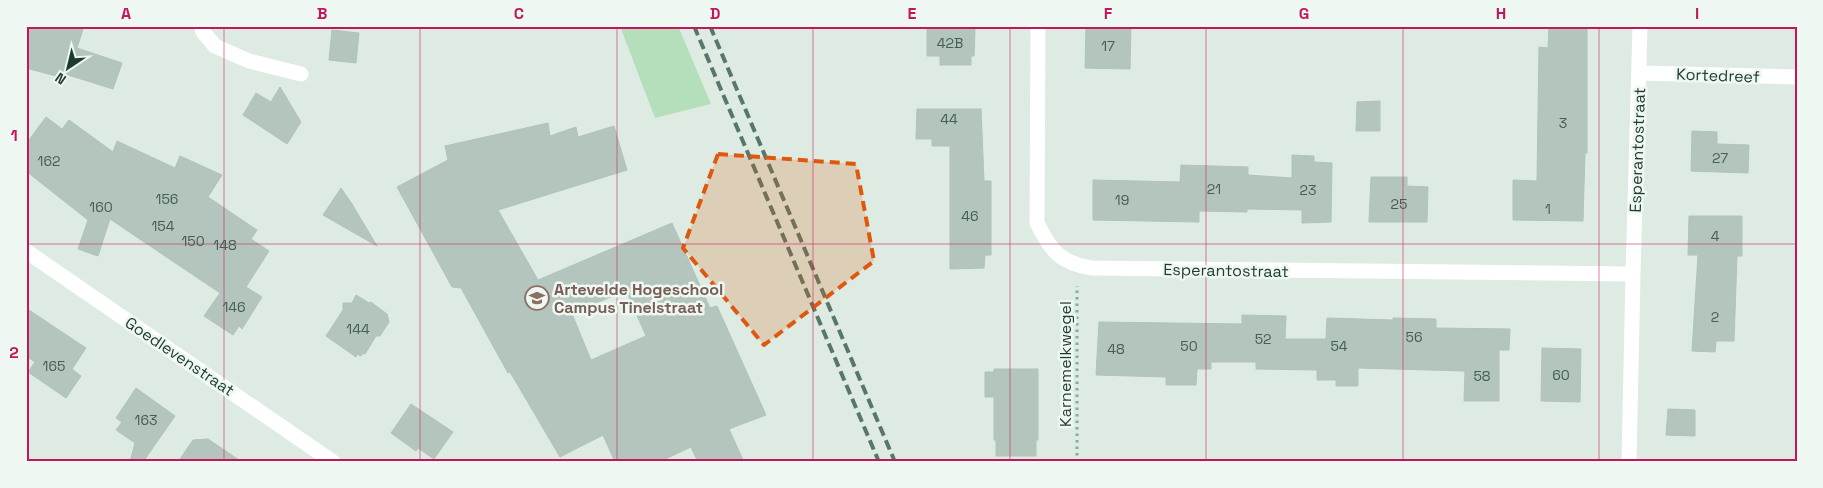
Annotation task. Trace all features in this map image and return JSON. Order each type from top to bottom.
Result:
[{"type":"street","points":[[202,26],[203,32],[215,46],[250,61],[301,74]]},
{"type":"street","name":"Esperantostraat","points":[[1038,26],[1037,223],[1051,248],[1063,259],[1078,266],[1092,268],[1633,274]]},
{"type":"street","name":"Esperantostraat","points":[[1630,462],[1640,26]]},
{"type":"street","name":"Kortedreef","points":[[1639,73],[1797,77]]},
{"type":"street","name":"Goedlevenstraat","points":[[26,250],[325,459]]},
{"type":"path","name":"Karnemelkwegel","points":[[1077,462],[1078,266]]},
{"type":"highlighted area","points":[[718,154],[856,164],[874,261],[764,345],[683,248]]},
{"type":"green space","points":[[620,26],[678,26],[711,104],[655,118]]},
{"type":"building","points":[[26,26],[84,26],[77,48],[122,63],[113,89],[68,75],[67,79],[26,68]]},
{"type":"building","points":[[927,26],[972,26],[972,29],[975,29],[974,56],[971,56],[971,65],[940,65],[940,56],[927,56]]},
{"type":"building","points":[[1086,26],[1131,26],[1130,69],[1085,68]]},
{"type":"building","points":[[1549,26],[1587,26],[1587,153],[1585,153],[1583,221],[1513,220],[1513,180],[1537,181],[1539,47],[1548,48]]},
{"type":"building","points":[[332,30],[359,33],[356,63],[329,60]]},
{"type":"building","points":[[280,87],[301,122],[287,144],[243,115],[256,93],[271,102]]},
{"type":"building","points":[[1380,101],[1380,131],[1356,131],[1357,102]]},
{"type":"building","points":[[917,109],[981,109],[984,181],[991,181],[991,255],[985,255],[984,268],[950,269],[950,146],[932,146],[932,139],[916,139]]},
{"type":"building","points":[[46,117],[62,129],[69,120],[113,152],[117,141],[175,168],[180,156],[222,175],[208,197],[257,230],[251,239],[269,251],[246,287],[262,297],[242,329],[239,326],[233,335],[204,316],[220,293],[110,219],[98,256],[78,249],[88,220],[26,171],[26,144]]},
{"type":"building","name":"Artevelde Hogeschool Campus Tinelstraat","points":[[548,123],[550,136],[576,127],[578,137],[614,126],[627,170],[498,210],[538,280],[672,223],[710,308],[717,306],[766,415],[729,429],[744,462],[698,462],[691,447],[659,462],[615,462],[603,435],[560,457],[510,372],[508,373],[461,288],[452,287],[397,187],[448,160],[445,146]],"holes":[[[626,290],[646,336],[591,360],[572,314]]]},
{"type":"building","points":[[1692,131],[1717,132],[1717,144],[1749,145],[1748,173],[1691,171]]},
{"type":"building","points":[[1292,155],[1314,156],[1314,162],[1332,163],[1331,222],[1302,223],[1302,210],[1247,209],[1247,212],[1199,211],[1199,222],[1093,220],[1093,180],[1180,182],[1181,165],[1248,167],[1248,175],[1292,178]]},
{"type":"building","points":[[1371,177],[1407,177],[1407,186],[1428,187],[1427,222],[1369,222]]},
{"type":"building","points":[[341,188],[352,204],[377,246],[323,215]]},
{"type":"building","points":[[1689,216],[1742,216],[1742,256],[1737,256],[1734,341],[1716,341],[1715,352],[1692,351],[1698,255],[1688,255]]},
{"type":"building","points":[[356,295],[369,303],[371,302],[387,314],[389,322],[380,336],[376,336],[365,354],[363,353],[361,356],[357,354],[356,357],[326,336],[343,310],[343,303],[352,303]]},
{"type":"building","points":[[26,308],[86,348],[72,369],[81,376],[66,398],[28,372],[35,362],[26,356]]},
{"type":"building","points":[[1242,315],[1286,316],[1285,339],[1326,339],[1327,318],[1436,319],[1436,328],[1510,329],[1509,350],[1499,350],[1499,401],[1464,401],[1465,371],[1358,368],[1358,386],[1336,386],[1336,380],[1317,380],[1317,370],[1256,369],[1256,362],[1211,362],[1211,369],[1197,369],[1196,385],[1166,385],[1166,377],[1096,375],[1099,322],[1242,324]]},
{"type":"building","points":[[1542,348],[1581,349],[1580,402],[1541,401]]},
{"type":"building","points":[[994,369],[1038,369],[1038,440],[1036,440],[1036,456],[996,456],[994,397],[985,397],[985,372],[994,372]]},
{"type":"building","points":[[136,388],[175,416],[143,462],[130,462],[135,443],[116,430],[122,422],[116,418]]},
{"type":"building","points":[[411,404],[453,432],[434,459],[418,448],[416,451],[391,433]]},
{"type":"building","points":[[1668,409],[1695,410],[1695,436],[1666,435]]},
{"type":"building","points":[[208,439],[242,462],[178,462],[193,440]]},
{"type":"railway","points":[[694,26],[879,462]]},
{"type":"railway","points":[[710,26],[895,462]]},
{"type":"place","name":"Artevelde Hogeschool Campus Tinelstraat","points":[[537,298]]}]
